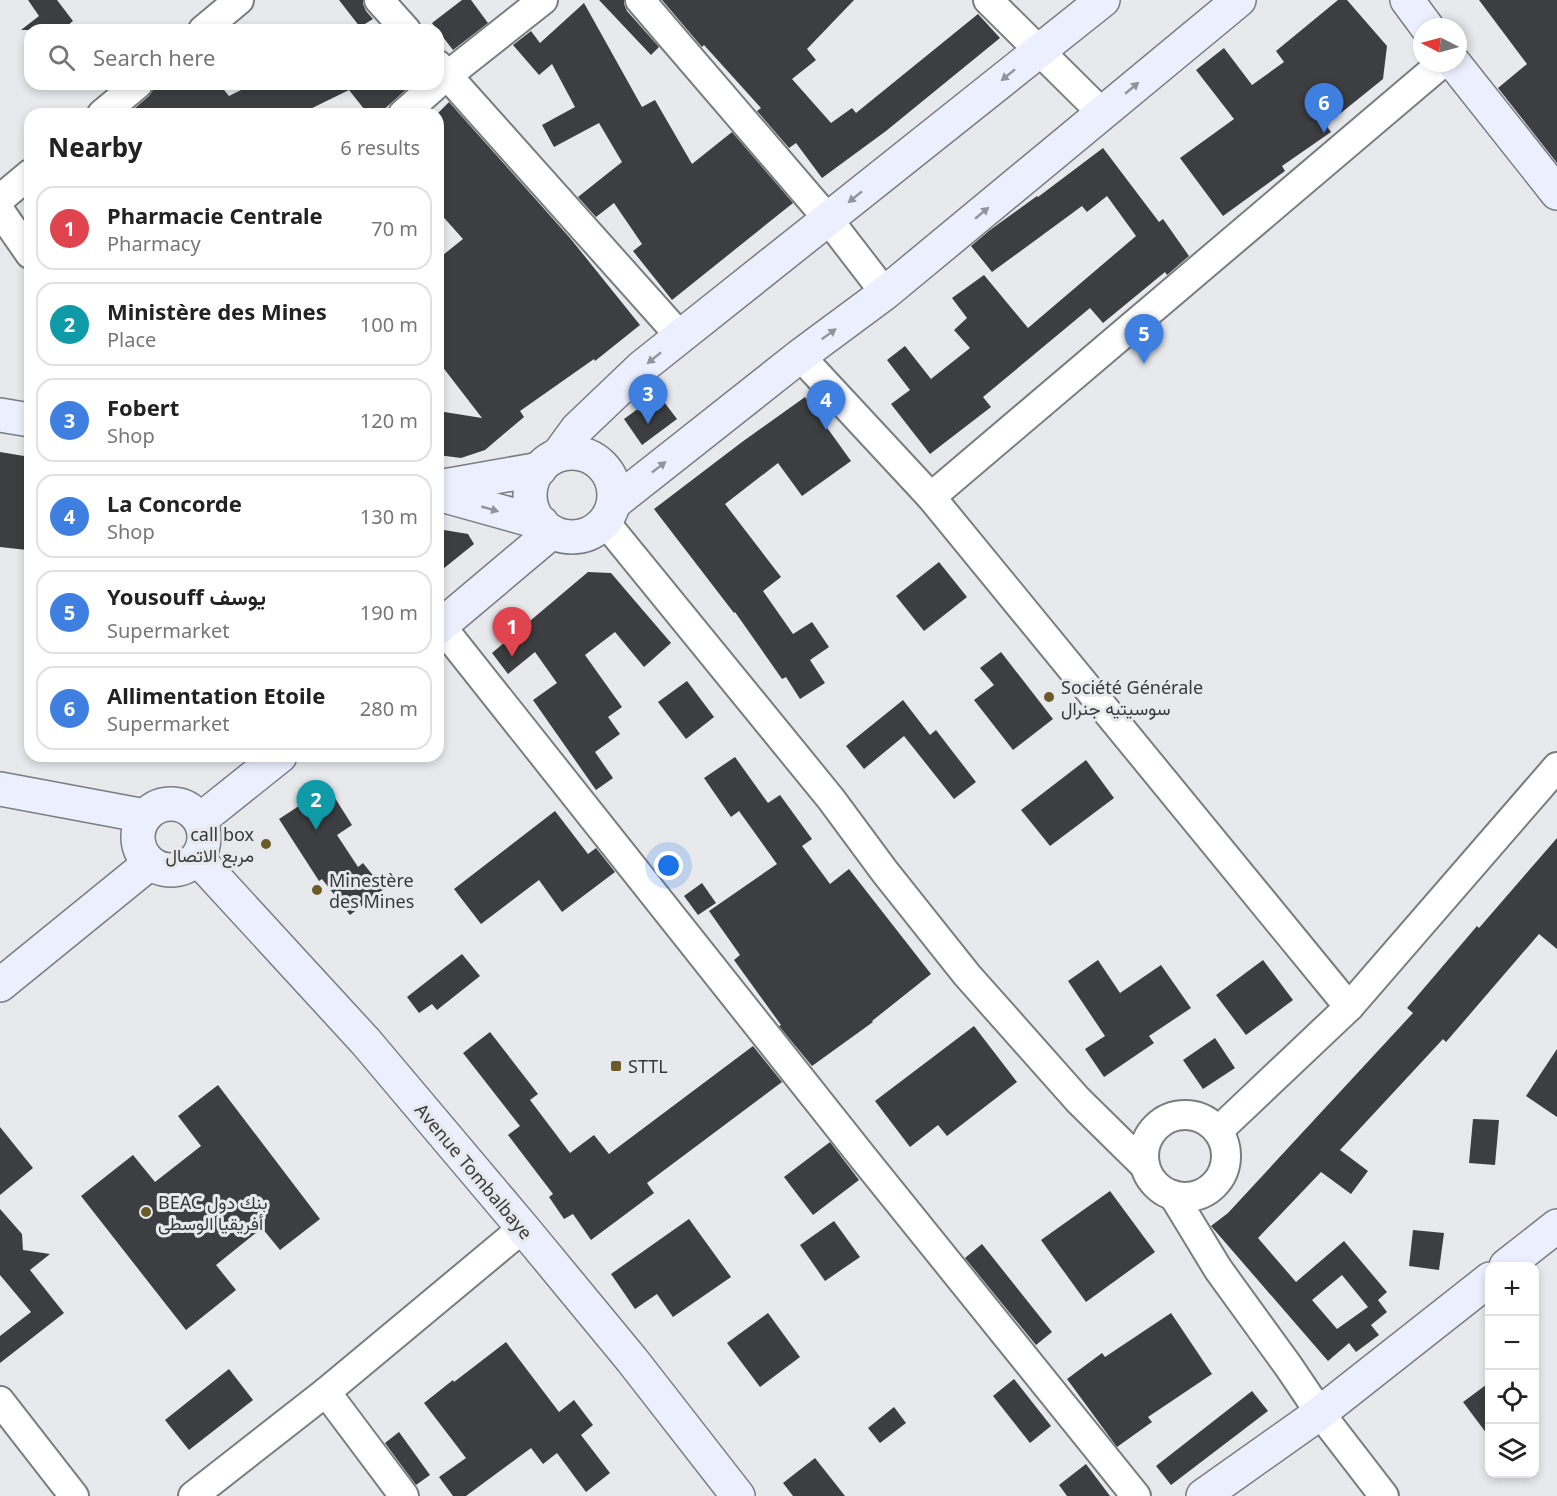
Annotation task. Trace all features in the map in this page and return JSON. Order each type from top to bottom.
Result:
[{"type":"street","points":[[210,24],[239,0]]},
{"type":"street","points":[[379,0],[401,24]]},
{"type":"street","points":[[444,74],[543,0]]},
{"type":"street","points":[[640,0],[828,219],[885,293]]},
{"type":"street","points":[[988,0],[1102,113]]},
{"type":"street","points":[[547,528],[535,514],[531,502],[534,479],[577,429],[605,402],[642,367],[680,336],[1103,0]]},
{"type":"street","points":[[444,496],[547,528],[566,537],[580,537],[594,531],[609,513],[800,356],[885,293],[1239,0]]},
{"type":"street","points":[[1407,0],[1420,18]]},
{"type":"street","points":[[931,497],[1431,72]]},
{"type":"street","points":[[1461,72],[1557,193]]},
{"type":"street","points":[[444,81],[680,336]]},
{"type":"street","points":[[109,108],[131,90]]},
{"type":"street","points":[[409,108],[427,90]]},
{"type":"street","points":[[0,199],[24,179]]},
{"type":"street","points":[[0,211],[24,245]]},
{"type":"street","points":[[800,356],[931,497],[1349,1007]]},
{"type":"street","points":[[0,415],[24,419]]},
{"type":"street","points":[[444,486],[549,462],[576,453],[593,458],[606,470],[614,486],[609,513],[885,872],[967,975],[1078,1100],[1145,1166],[1155,1184],[1163,1191],[1173,1195],[1192,1197],[1210,1190],[1222,1174],[1227,1156],[1225,1143],[1209,1122],[1197,1116],[1172,1117],[1161,1122],[1153,1131],[1144,1154],[1145,1166]]},
{"type":"street","points":[[444,623],[547,528]]},
{"type":"street","points":[[444,632],[1136,1496]]},
{"type":"street","points":[[200,820],[272,762]]},
{"type":"street","points":[[1218,1131],[1349,1007],[1557,767]]},
{"type":"street","points":[[0,789],[145,816]]},
{"type":"street","points":[[162,804],[184,806],[200,820],[204,833],[203,846],[197,858],[187,866],[175,870],[161,869],[150,863],[142,853],[138,841],[139,828],[145,816],[153,809],[162,804]]},
{"type":"street","name":"Avenue Tombalbaye","points":[[197,858],[366,1042],[632,1360],[738,1496]]},
{"type":"street","points":[[0,985],[150,863]]},
{"type":"street","points":[[1173,1195],[1218,1269],[1320,1413],[1384,1496]]},
{"type":"street","points":[[1511,1262],[1557,1226]]},
{"type":"street","points":[[193,1496],[326,1392],[523,1228]]},
{"type":"street","points":[[1203,1496],[1320,1413],[1485,1283]]},
{"type":"street","points":[[326,1392],[404,1496]]},
{"type":"street","points":[[0,1401],[74,1496]]},
{"type":"building","points":[[28,0],[57,0],[73,21],[69,24],[29,24],[39,16]]},
{"type":"building","points":[[339,0],[363,0],[366,11],[373,19],[365,24],[358,24]]},
{"type":"building","points":[[462,0],[471,0],[488,23],[453,50],[444,38],[444,24],[432,23]]},
{"type":"building","points":[[599,0],[624,0],[627,11],[659,47],[651,55]]},
{"type":"building","points":[[662,0],[854,0],[807,49],[816,60],[792,79],[831,123],[852,108],[856,113],[978,14],[1000,38],[886,131],[822,178],[796,143],[789,148],[757,111],[761,108],[704,45],[702,47]]},
{"type":"building","points":[[1338,0],[1347,0],[1387,46],[1383,79],[1326,125],[1331,132],[1282,166],[1285,171],[1223,216],[1180,158],[1234,119],[1196,70],[1224,48],[1252,85],[1284,62],[1276,51]]},
{"type":"building","points":[[1479,0],[1557,0],[1557,163],[1498,88],[1527,64]]},
{"type":"building","points":[[584,3],[642,107],[655,100],[692,164],[732,132],[793,203],[672,300],[633,251],[642,244],[614,203],[596,217],[578,197],[622,162],[599,123],[554,147],[542,125],[575,107],[552,64],[539,75],[513,45],[531,31],[540,43]]},
{"type":"building","points":[[153,90],[224,90],[229,96],[241,90],[349,90],[312,108],[135,108]]},
{"type":"building","points":[[349,90],[405,90],[386,108],[363,108]]},
{"type":"building","points":[[449,102],[570,238],[640,325],[595,361],[594,359],[520,411],[524,417],[485,450],[461,458],[444,456],[444,412],[482,418],[444,369],[444,254],[463,239],[444,218],[443,108]]},
{"type":"building","points":[[1103,148],[1159,222],[1163,219],[1189,256],[1167,275],[1165,272],[1103,323],[1090,308],[983,397],[991,407],[930,454],[891,404],[910,390],[887,360],[905,346],[931,379],[970,348],[954,330],[967,318],[952,298],[984,275],[1028,328],[1136,236],[1107,196],[1087,212],[1082,206],[992,272],[971,246]]},
{"type":"building","points":[[658,394],[677,419],[642,445],[624,419]]},
{"type":"building","points":[[805,397],[851,461],[802,496],[778,463],[725,504],[781,577],[763,591],[793,634],[812,622],[829,647],[810,660],[825,683],[800,699],[786,677],[782,679],[735,612],[654,509]]},
{"type":"building","points":[[0,452],[24,456],[24,550],[0,547]]},
{"type":"building","points":[[444,530],[468,534],[474,544],[444,568]]},
{"type":"building","points":[[939,562],[967,597],[924,631],[896,596]]},
{"type":"building","points":[[588,572],[611,573],[671,643],[644,667],[615,632],[585,655],[622,707],[608,717],[620,734],[595,752],[613,778],[596,790],[533,700],[557,683],[535,652],[508,674],[492,653]]},
{"type":"building","points":[[1001,652],[1053,719],[1013,750],[974,700],[994,685],[980,668]]},
{"type":"building","points":[[687,681],[714,717],[686,739],[658,702]]},
{"type":"building","points":[[903,700],[930,735],[936,730],[976,782],[954,799],[904,736],[864,769],[846,746]]},
{"type":"building","points":[[735,757],[768,803],[780,795],[812,839],[802,846],[830,884],[849,869],[931,974],[873,1022],[812,1066],[779,1026],[781,1025],[734,960],[740,955],[709,911],[777,864],[739,811],[731,817],[704,778]]},
{"type":"building","points":[[1086,760],[1114,798],[1050,846],[1021,810]]},
{"type":"building","points":[[328,787],[352,825],[337,835],[358,867],[363,863],[384,889],[350,915],[322,879],[319,881],[279,819]]},
{"type":"building","points":[[555,811],[588,854],[596,848],[615,872],[562,912],[539,880],[481,924],[454,889]]},
{"type":"building","points":[[1557,838],[1557,949],[1539,934],[1446,1042],[1443,1039],[1340,1150],[1368,1171],[1351,1194],[1321,1172],[1258,1238],[1296,1282],[1344,1241],[1387,1292],[1378,1300],[1387,1312],[1371,1325],[1379,1335],[1356,1352],[1349,1343],[1328,1361],[1211,1226],[1228,1213],[1413,1013],[1407,1008],[1477,926],[1479,928]],"holes":[[[1342,1275],[1368,1307],[1337,1329],[1312,1300]]]},
{"type":"building","points":[[702,883],[716,903],[698,915],[684,896]]},
{"type":"building","points":[[462,954],[480,976],[437,1010],[432,1004],[419,1013],[407,997]]},
{"type":"building","points":[[1098,960],[1120,993],[1161,965],[1191,1008],[1149,1036],[1154,1043],[1104,1077],[1085,1049],[1105,1036],[1068,981]]},
{"type":"building","points":[[1263,960],[1293,1000],[1246,1035],[1216,995]]},
{"type":"building","points":[[974,1026],[1017,1082],[947,1136],[938,1125],[910,1147],[875,1101]]},
{"type":"building","points":[[490,1032],[538,1094],[530,1100],[570,1153],[594,1135],[609,1154],[753,1046],[782,1082],[647,1183],[654,1193],[591,1240],[573,1214],[564,1219],[549,1197],[553,1194],[508,1135],[520,1126],[463,1053]]},
{"type":"building","points":[[1215,1038],[1235,1068],[1203,1089],[1183,1060]]},
{"type":"building","points":[[1557,1049],[1557,1117],[1526,1096]]},
{"type":"building","points":[[218,1085],[320,1219],[280,1250],[262,1228],[216,1265],[236,1290],[186,1330],[81,1196],[133,1155],[155,1182],[201,1146],[178,1116]]},
{"type":"building","points":[[1473,1119],[1499,1120],[1495,1165],[1469,1163]]},
{"type":"building","points":[[0,1127],[33,1168],[0,1195]]},
{"type":"building","points":[[830,1142],[859,1180],[813,1215],[784,1177]]},
{"type":"building","points":[[1110,1191],[1155,1252],[1086,1302],[1041,1240]]},
{"type":"building","points":[[0,1209],[22,1234],[23,1250],[50,1254],[30,1270],[64,1313],[0,1363],[0,1336],[31,1312],[0,1275]]},
{"type":"building","points":[[689,1219],[731,1277],[673,1317],[657,1294],[635,1309],[611,1274]]},
{"type":"building","points":[[834,1221],[860,1257],[825,1281],[800,1245]]},
{"type":"building","points":[[1413,1230],[1444,1233],[1439,1270],[1409,1266]]},
{"type":"building","points":[[982,1244],[1052,1332],[1036,1345],[965,1258]]},
{"type":"building","points":[[768,1313],[800,1357],[760,1387],[727,1343]]},
{"type":"building","points":[[1171,1313],[1212,1374],[1148,1417],[1152,1422],[1117,1447],[1067,1379],[1102,1353],[1105,1357]]},
{"type":"building","points":[[506,1342],[559,1412],[574,1400],[593,1425],[581,1435],[610,1473],[586,1492],[557,1453],[543,1464],[531,1448],[466,1496],[453,1496],[439,1477],[466,1458],[424,1403]]},
{"type":"building","points":[[229,1369],[253,1400],[189,1450],[165,1420]]},
{"type":"building","points":[[1014,1379],[1051,1426],[1030,1443],[993,1396]]},
{"type":"building","points":[[1485,1386],[1485,1431],[1463,1402]]},
{"type":"building","points":[[1252,1391],[1268,1411],[1171,1485],[1156,1466]]},
{"type":"building","points":[[894,1407],[906,1423],[880,1443],[868,1428]]},
{"type":"building","points":[[399,1432],[430,1475],[416,1485],[385,1443]]},
{"type":"building","points":[[815,1458],[845,1496],[793,1496],[783,1483]]},
{"type":"building","points":[[1086,1464],[1110,1496],[1067,1496],[1059,1485]]},
{"type":"place","name":"Allimentation Etoile","points":[[1324,133]]},
{"type":"place","name":"Yousouff يوسف","points":[[1144,364]]},
{"type":"place","name":"Fobert","points":[[648,424]]},
{"type":"place","name":"La Concorde","points":[[826,430]]},
{"type":"place","name":"Pharmacie Centrale","points":[[512,657]]},
{"type":"place","name":"Société Générale سوسيتيه جنرال","points":[[1049,697]]},
{"type":"place","name":"Ministère des Mines","points":[[316,830]]},
{"type":"place","name":"call box مربع الاتصال","points":[[266,844]]},
{"type":"place","name":"Minestère des Mines","points":[[317,890]]},
{"type":"place","name":"STTL","points":[[616,1066]]},
{"type":"place","name":"BEAC بنك دول أفريقيا الوسطى","points":[[146,1212]]}]
